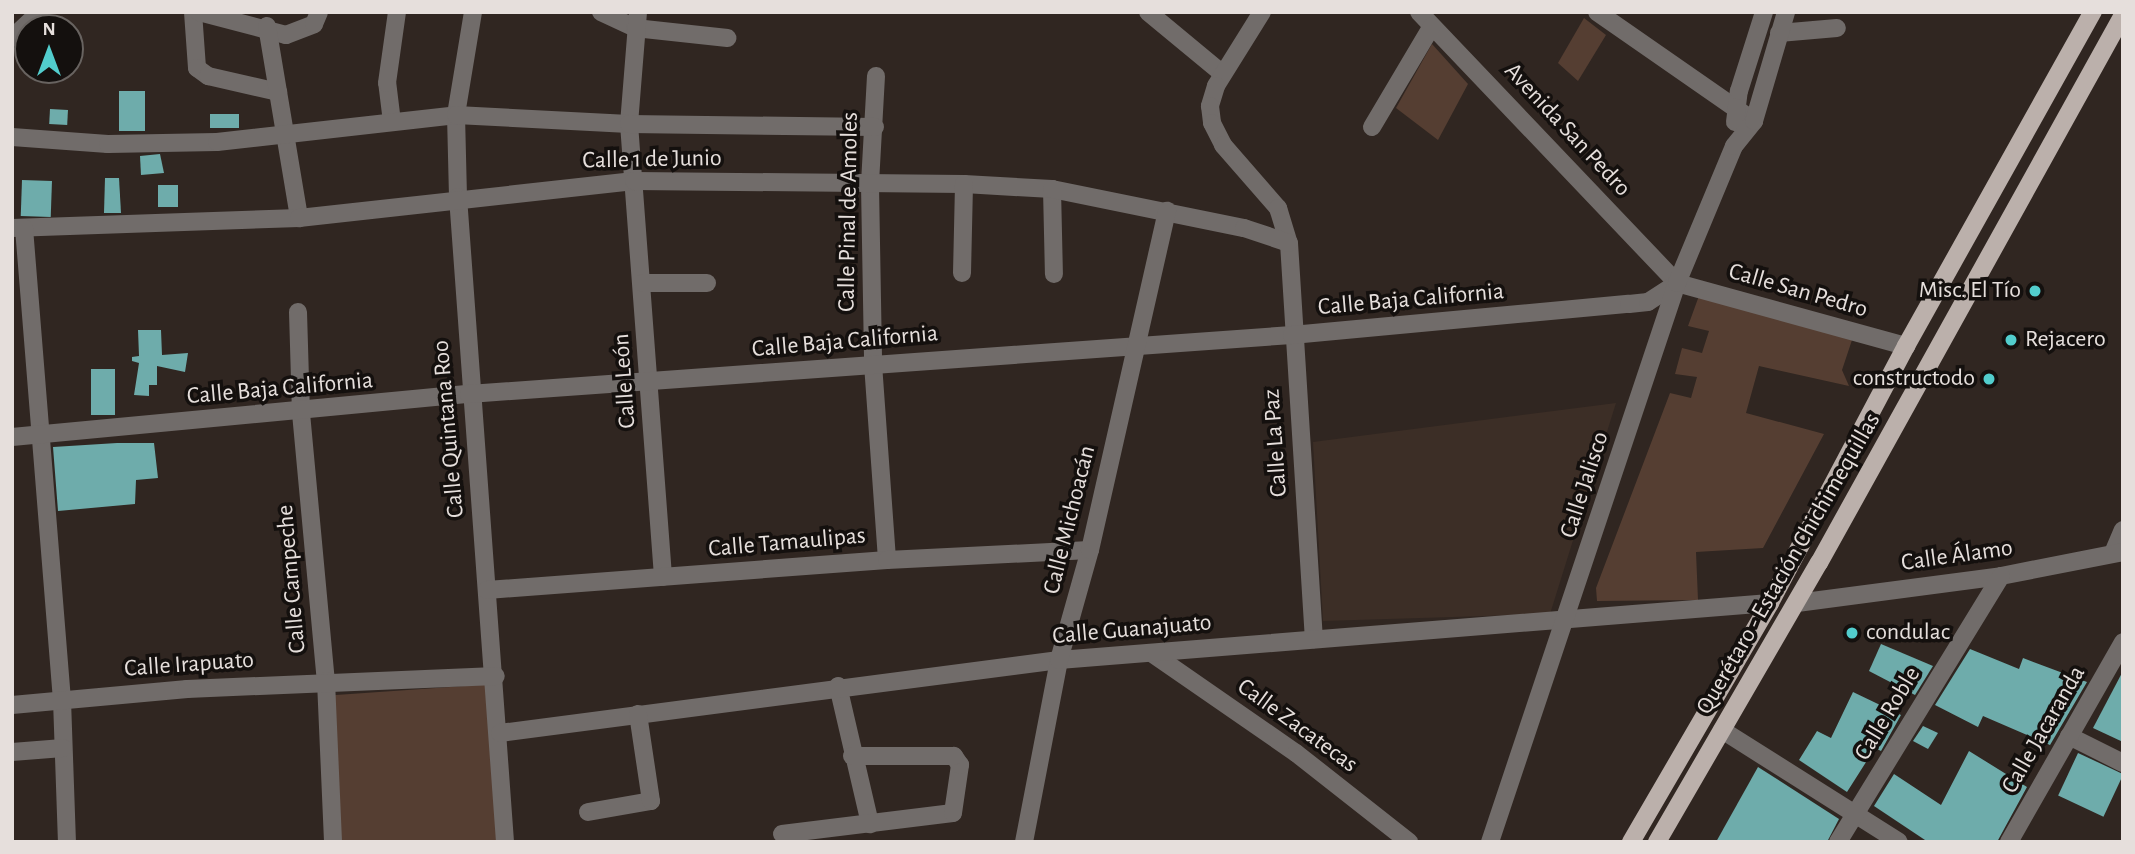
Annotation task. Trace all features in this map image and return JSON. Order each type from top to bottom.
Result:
[{"type":"main road","name":"Querétaro - Estación Chichimequillas","points":[[1631,842],[1770,603],[1906,346],[2092,12]]},
{"type":"main road","name":"Querétaro - Estación Chichimequillas","points":[[1657,842],[1797,603],[2120,23]]},
{"type":"street","points":[[12,38],[40,12]]},
{"type":"street","points":[[193,12],[197,68],[208,76],[278,92]]},
{"type":"street","points":[[199,12],[267,26],[286,35],[314,24],[319,12]]},
{"type":"street","points":[[392,121],[387,83],[397,12]]},
{"type":"street","name":"Calle Quintana Roo","points":[[473,12],[456,115],[458,197],[469,394],[496,676],[505,842]]},
{"type":"street","points":[[601,12],[727,38]]},
{"type":"street","points":[[1148,12],[1223,74]]},
{"type":"street","points":[[1262,12],[1223,74],[1210,106],[1212,123],[1223,145],[1278,208],[1289,243]]},
{"type":"street","name":"Avenida San Pedro","points":[[1419,12],[1677,283]]},
{"type":"street","points":[[1597,12],[1735,111],[1754,121]]},
{"type":"street","name":"Calle Jalisco","points":[[1734,146],[1735,111],[1764,12]]},
{"type":"street","name":"Calle Jalisco","points":[[1490,842],[1567,621],[1677,283],[1734,146],[1754,121],[1786,12]]},
{"type":"street","points":[[634,181],[629,124],[636,20]]},
{"type":"street","points":[[267,26],[299,218]]},
{"type":"street","points":[[1372,127],[1432,26]]},
{"type":"street","points":[[1779,33],[1837,29]]},
{"type":"street","name":"Calle Pinal de Amoles","points":[[876,76],[870,185],[873,364],[887,559]]},
{"type":"street","points":[[12,137],[134,144],[217,142],[456,115],[629,124],[875,127]]},
{"type":"street","name":"Calle 1 de Junio","points":[[18,228],[299,218],[458,197],[634,181],[964,184],[1052,189],[1244,228],[1289,243]]},
{"type":"street","name":"Calle León","points":[[634,181],[663,577]]},
{"type":"street","points":[[962,273],[964,184]]},
{"type":"street","points":[[1052,189],[1054,274]]},
{"type":"street","name":"Calle Michoacán","points":[[1024,842],[1059,660],[1090,550],[1167,211]]},
{"type":"street","points":[[18,228],[62,700],[67,842]]},
{"type":"street","name":"Calle La Paz","points":[[1289,243],[1292,335],[1314,639]]},
{"type":"street","points":[[643,283],[707,283]]},
{"type":"street","name":"Calle San Pedro","points":[[1677,283],[1906,346]]},
{"type":"street","name":"Calle Baja California","points":[[12,437],[301,413],[469,394],[1292,335],[1638,303],[1677,283]]},
{"type":"street","name":"Calle Campeche","points":[[298,312],[301,413],[326,681],[333,842]]},
{"type":"street","points":[[2118,552],[2123,530]]},
{"type":"street","name":"Calle Tamaulipas","points":[[487,590],[887,559],[1090,550]]},
{"type":"street","name":"Calle Álamo","points":[[1797,603],[2001,576],[2118,552]]},
{"type":"street","name":"Calle Roble","points":[[1838,842],[2001,576]]},
{"type":"street","name":"Calle Guanajuato","points":[[500,733],[1059,660],[1770,603]]},
{"type":"street","name":"Calle Jacaranda","points":[[2008,842],[2123,642]]},
{"type":"street","name":"Calle Zacatecas","points":[[1153,654],[1296,753],[1409,842]]},
{"type":"street","name":"Calle Irapuato","points":[[12,705],[326,681],[496,676]]},
{"type":"street","points":[[838,687],[852,757],[870,824]]},
{"type":"street","points":[[588,812],[650,801],[638,714]]},
{"type":"street","points":[[1722,730],[1899,842]]},
{"type":"street","points":[[2069,736],[2123,763]]},
{"type":"street","points":[[12,752],[63,748]]},
{"type":"street","points":[[782,834],[953,813],[960,765],[946,753],[852,757]]},
{"type":"shaded area","points":[[1584,18],[1606,35],[1578,81],[1558,63]]},
{"type":"shaded area","points":[[1432,44],[1468,84],[1438,140],[1396,108]]},
{"type":"shaded area","points":[[1700,293],[1852,340],[1842,370],[1849,386],[1759,366],[1746,413],[1824,434],[1763,548],[1696,552],[1698,600],[1597,601],[1596,588],[1670,393],[1691,398],[1697,377],[1675,374],[1682,348],[1702,353],[1709,331],[1688,326]]},
{"type":"shaded area","points":[[1616,403],[1550,614],[1323,621],[1313,442]]},
{"type":"shaded area","points":[[493,684],[504,842],[336,842],[325,696]]},
{"type":"building","points":[[119,91],[145,91],[145,131],[119,131]]},
{"type":"building","points":[[50,109],[68,110],[67,125],[49,124]]},
{"type":"building","points":[[210,114],[239,114],[239,128],[210,128]]},
{"type":"building","points":[[160,154],[164,173],[141,175],[140,156]]},
{"type":"building","points":[[105,178],[119,178],[121,213],[104,213]]},
{"type":"building","points":[[22,180],[52,181],[51,217],[21,216]]},
{"type":"building","points":[[158,185],[178,185],[178,207],[158,207]]},
{"type":"building","points":[[138,330],[161,330],[162,355],[188,353],[185,372],[157,366],[157,385],[149,385],[149,396],[134,395],[139,363],[132,361],[132,357],[139,356]]},
{"type":"building","points":[[91,369],[115,369],[115,415],[91,415]]},
{"type":"building","points":[[154,443],[158,478],[136,480],[135,504],[58,511],[53,447]]},
{"type":"building","points":[[1881,644],[1933,666],[1915,695],[1869,671]]},
{"type":"building","points":[[1970,649],[2019,669],[2023,658],[2087,682],[2050,745],[1983,716],[1978,727],[1935,705]]},
{"type":"building","points":[[2123,671],[2123,742],[2093,728]]},
{"type":"building","points":[[1853,692],[1901,715],[1881,751],[1875,748],[1847,792],[1799,760],[1817,731],[1831,738]]},
{"type":"building","points":[[1923,726],[1938,733],[1928,749],[1913,741]]},
{"type":"building","points":[[1969,751],[2027,787],[1997,842],[1928,842],[1874,806],[1894,774],[1941,805]]},
{"type":"building","points":[[2078,753],[2123,774],[2103,817],[2058,796]]},
{"type":"building","points":[[1758,767],[1839,819],[1827,842],[1716,842]]},
{"type":"place","name":"Misc. El Tío","points":[[2035,291]]},
{"type":"place","name":"Rejacero","points":[[2011,340]]},
{"type":"place","name":"constructodo","points":[[1989,379]]},
{"type":"place","name":"condulac","points":[[1852,633]]}]
